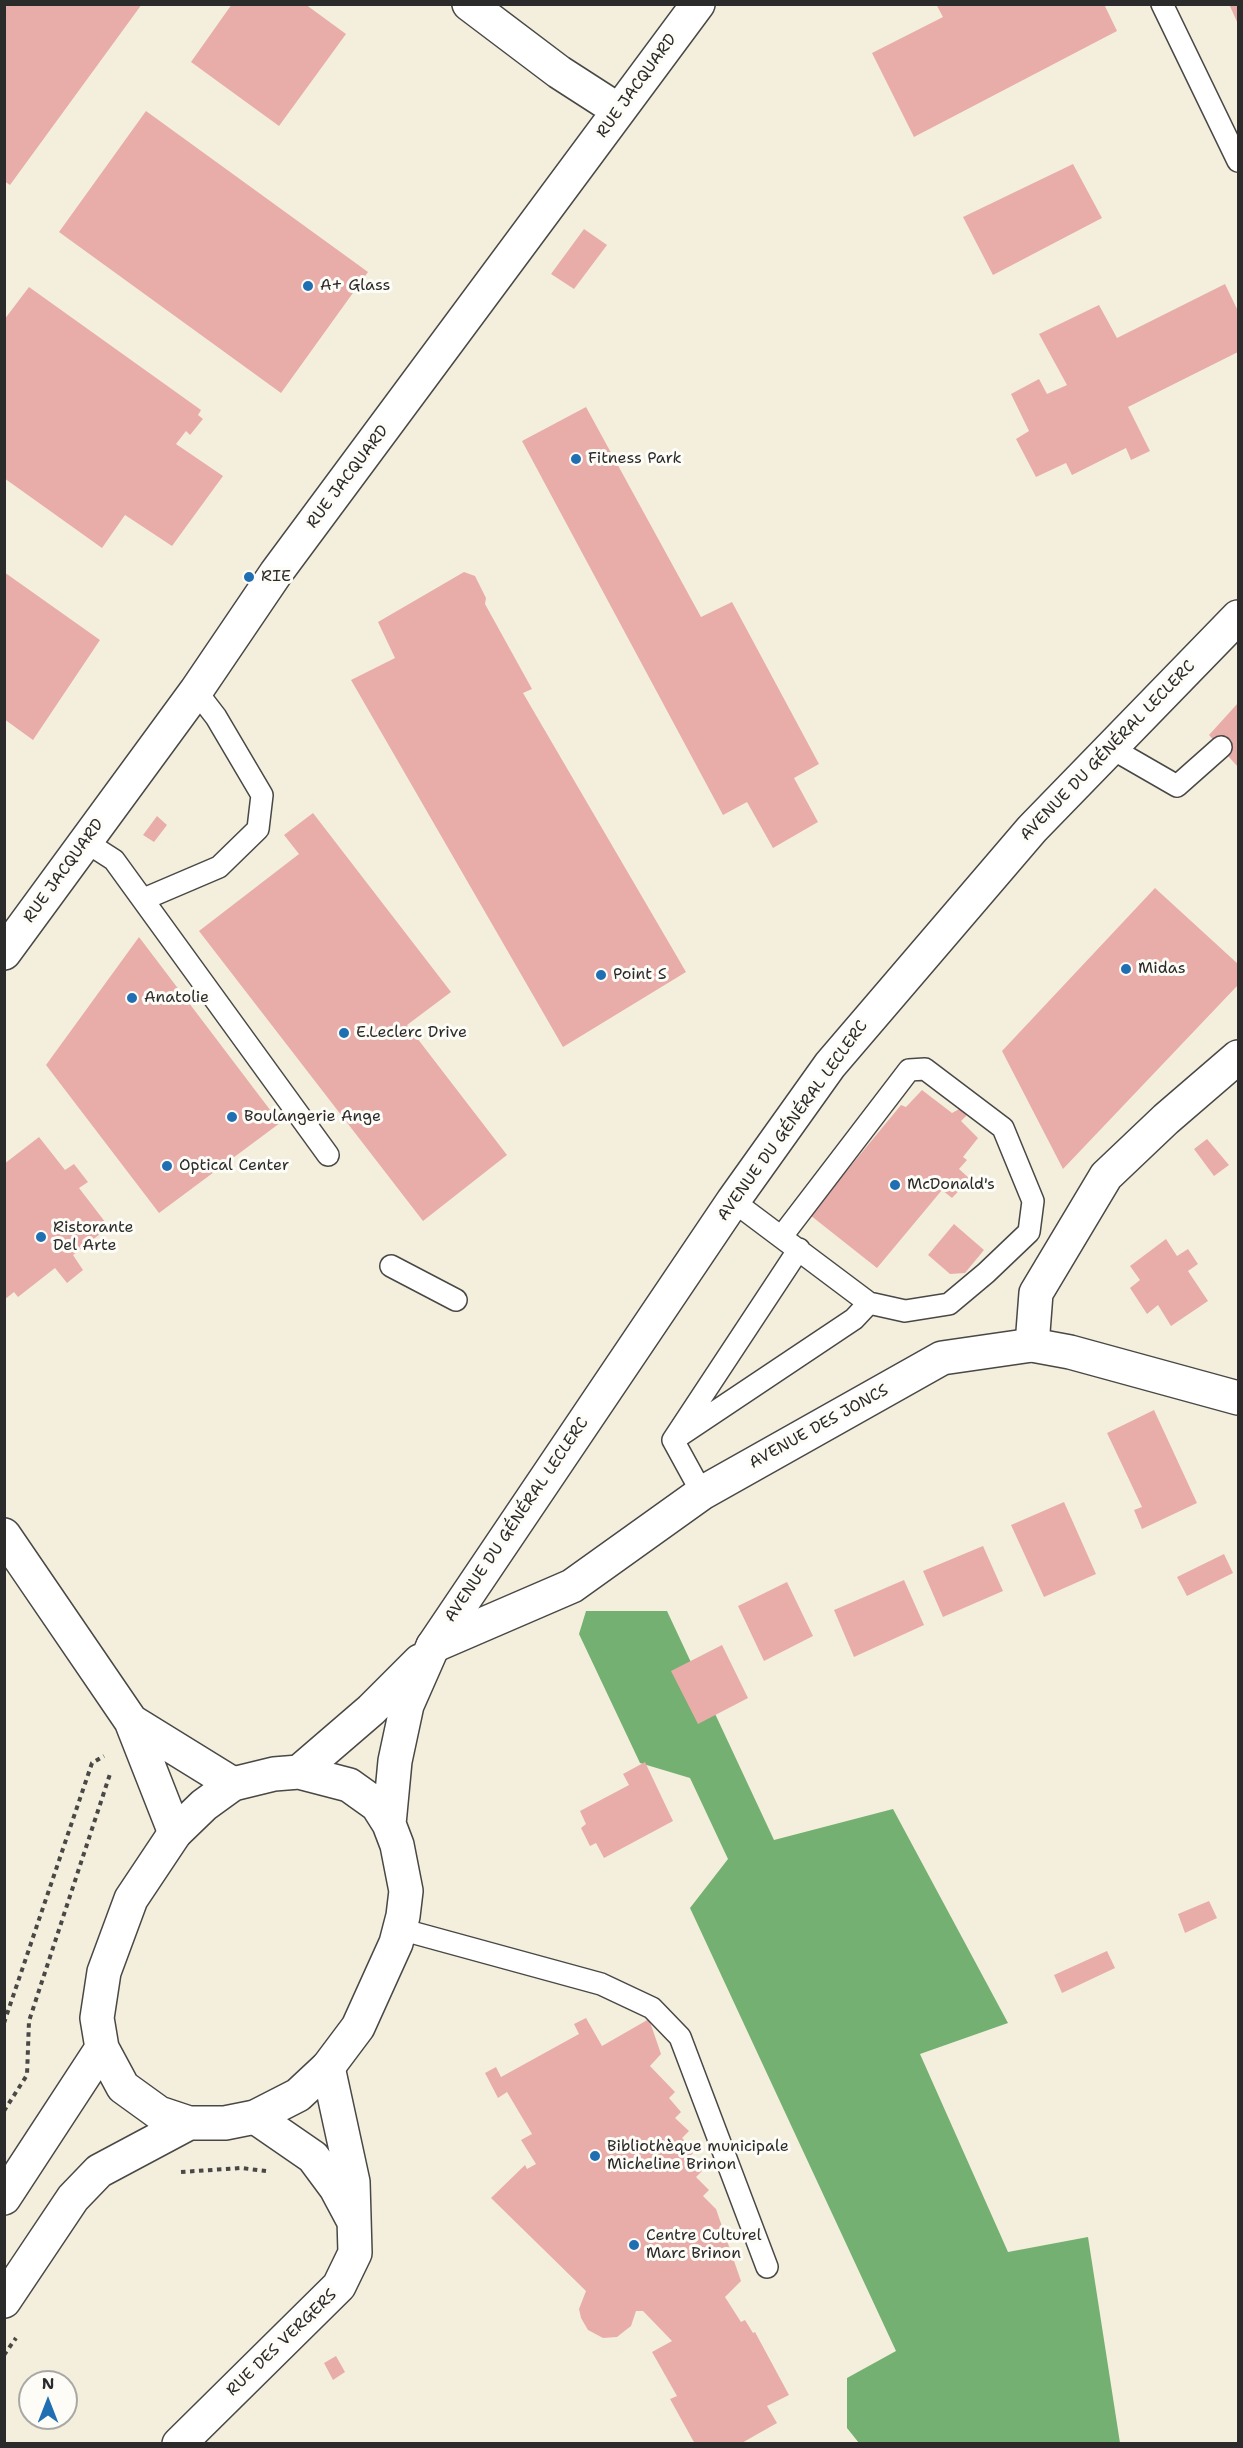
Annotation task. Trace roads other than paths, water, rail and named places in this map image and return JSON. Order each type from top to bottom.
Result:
[{"type":"street","points":[[468,4],[559,72],[618,110]]},
{"type":"street","name":"RUE JACQUARD","points":[[4,953],[196,691],[276,573],[553,203],[618,110],[698,4]]},
{"type":"street","name":"AVENUE DU GÉNÉRAL LECLERC","points":[[299,1772],[371,1710],[433,1646],[733,1201],[830,1065],[886,996],[1032,829],[1239,616]]},
{"type":"street","points":[[1032,1345],[1036,1293],[1106,1176],[1166,1119],[1239,1057]]},
{"type":"street","name":"AVENUE DES JONCS","points":[[433,1646],[572,1586],[702,1493],[942,1358],[1032,1345],[1070,1352],[1239,1398]]},
{"type":"street","points":[[4,1535],[126,1733],[176,1833]]},
{"type":"street","name":"AVENUE DU GÉNÉRAL LECLERC","points":[[389,1824],[395,1761],[408,1705],[433,1646]]},
{"type":"street","points":[[126,1733],[232,1784]]},
{"type":"street","points":[[299,1772],[350,1785],[377,1805],[389,1824],[397,1845],[406,1891],[400,1929],[357,2027],[328,2067],[298,2095],[255,2117],[225,2123],[189,2123],[159,2113],[123,2088],[102,2048],[97,2019],[104,1972],[131,1899],[176,1833],[204,1805],[232,1784],[274,1774],[299,1772]]},
{"type":"street","points":[[4,2198],[102,2048]]},
{"type":"street","name":"RUE DES VERGERS","points":[[179,2444],[339,2286],[355,2253],[357,2226],[354,2182],[328,2067]]},
{"type":"street","points":[[255,2117],[313,2157],[336,2188],[357,2226]]},
{"type":"street","points":[[4,2301],[73,2198],[99,2171],[189,2123]]},
{"type":"lane","points":[[1162,4],[1239,161]]},
{"type":"lane","points":[[144,899],[219,867],[258,829],[262,795],[216,717],[196,691]]},
{"type":"lane","points":[[1111,748],[1177,786],[1221,747]]},
{"type":"lane","points":[[86,842],[114,860],[328,1155]]},
{"type":"lane","points":[[733,1201],[869,1304],[905,1311],[949,1304],[1029,1232],[1033,1201],[1003,1128],[925,1069],[909,1070],[782,1236]]},
{"type":"lane","points":[[673,1440],[799,1249]]},
{"type":"lane","points":[[391,1266],[456,1300]]},
{"type":"lane","points":[[673,1440],[854,1319],[869,1304]]},
{"type":"lane","points":[[673,1440],[702,1493]]},
{"type":"lane","points":[[400,1929],[601,1984],[652,2008],[680,2037],[767,2267]]},
{"type":"place","name":"A+ Glass","points":[[308,286]]},
{"type":"place","name":"Fitness Park","points":[[576,459]]},
{"type":"place","name":"RIE","points":[[249,577]]},
{"type":"place","name":"Midas","points":[[1126,969]]},
{"type":"place","name":"Point S","points":[[601,975]]},
{"type":"place","name":"Anatolie","points":[[132,998]]},
{"type":"place","name":"E.Leclerc Drive","points":[[344,1033]]},
{"type":"place","name":"Boulangerie Ange","points":[[232,1117]]},
{"type":"place","name":"Optical Center","points":[[167,1166]]},
{"type":"place","name":"McDonald's","points":[[895,1185]]},
{"type":"place","name":"Ristorante Del Arte","points":[[41,1237]]},
{"type":"place","name":"Bibliothèque municipale Micheline Brinon","points":[[595,2156]]},
{"type":"place","name":"Centre Culturel Marc Brinon","points":[[634,2245]]}]
